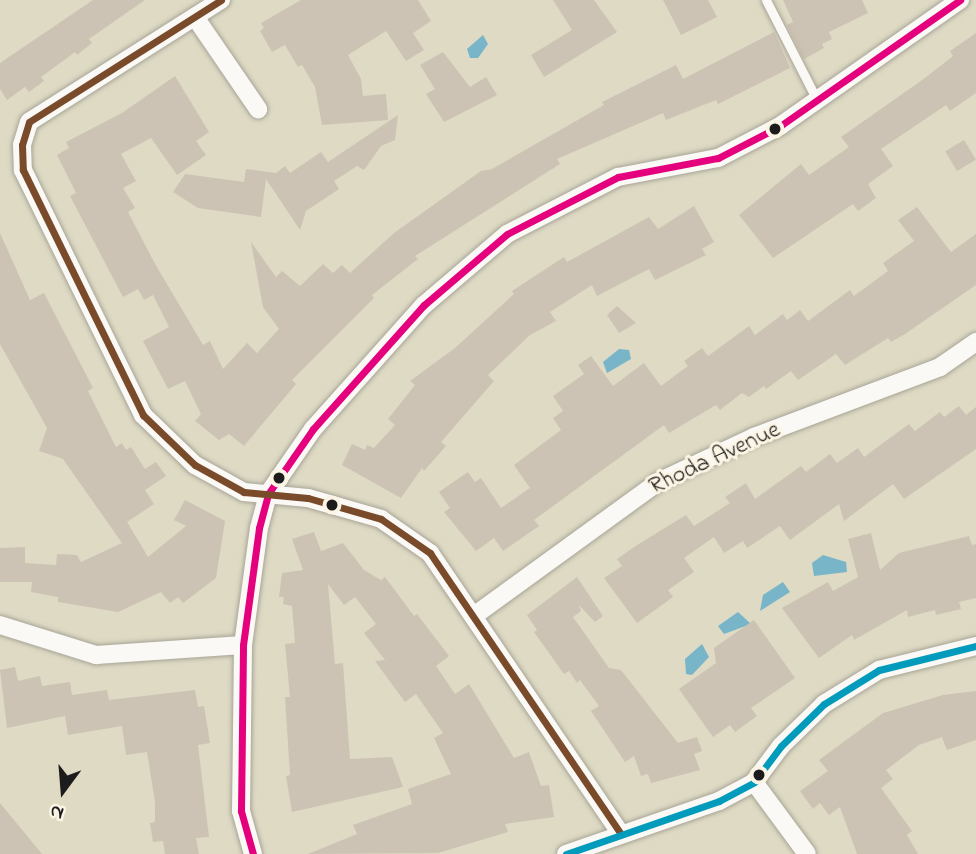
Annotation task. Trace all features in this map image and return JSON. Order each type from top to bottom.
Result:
[{"type":"street","points":[[221,0],[29,122],[22,145],[23,170],[143,415],[195,465],[244,492],[308,498],[381,519],[430,553],[475,615],[621,834]]},
{"type":"street","points":[[253,854],[241,811],[243,645],[259,528],[268,494],[313,429],[424,305],[507,234],[618,177],[718,158],[780,127],[960,0]]},
{"type":"street","points":[[195,17],[258,109]]},
{"type":"street","name":"Rhoda Avenue","points":[[475,615],[658,482],[754,437],[940,367],[976,342]]},
{"type":"street","points":[[0,625],[96,655],[243,645]]},
{"type":"street","points":[[566,854],[719,801],[754,782],[781,746],[824,704],[879,670],[976,646]]},
{"type":"street","points":[[754,782],[807,854]]},
{"type":"lane","points":[[766,0],[817,100]]},
{"type":"water","points":[[483,35],[488,44],[478,58],[470,58],[467,49]]},
{"type":"water","points":[[619,349],[629,350],[631,359],[607,373],[603,362]]},
{"type":"water","points":[[823,555],[846,562],[847,572],[814,576],[812,563]]},
{"type":"water","points":[[783,582],[790,592],[760,611],[763,595]]},
{"type":"water","points":[[738,612],[751,624],[724,634],[718,626]]},
{"type":"water","points":[[702,644],[709,657],[692,675],[686,674],[685,659]]},
{"type":"building","points":[[93,0],[145,0],[89,39],[92,43],[77,55],[75,52],[41,77],[44,81],[29,92],[25,87],[7,100],[0,89],[0,63]]},
{"type":"building","points":[[301,0],[418,0],[431,21],[413,33],[424,50],[406,61],[386,31],[348,55],[361,79],[363,96],[386,94],[388,120],[322,125],[315,87],[302,65],[298,67],[285,45],[272,52],[260,31],[264,28],[261,23]]},
{"type":"building","points":[[553,0],[594,0],[617,32],[544,77],[531,55],[572,30]]},
{"type":"building","points":[[663,0],[708,0],[717,17],[681,35]]},
{"type":"building","points":[[783,0],[862,0],[868,13],[829,32],[832,39],[822,44],[824,48],[804,59],[787,25],[793,22]]},
{"type":"building","points":[[774,32],[790,68],[718,104],[716,100],[666,120],[663,113],[557,159],[560,164],[415,256],[418,259],[372,295],[374,298],[292,380],[296,384],[244,446],[229,434],[219,440],[195,421],[201,414],[185,381],[168,389],[143,341],[169,327],[153,295],[144,300],[138,289],[123,297],[70,196],[76,193],[57,155],[69,148],[66,142],[122,113],[175,76],[209,132],[196,141],[206,155],[177,175],[151,138],[121,154],[136,181],[123,188],[135,208],[128,212],[154,262],[203,345],[210,341],[223,369],[247,343],[257,353],[279,329],[263,307],[251,242],[276,277],[282,271],[300,286],[323,264],[333,273],[342,265],[350,273],[394,233],[481,171],[492,169],[604,105],[602,102],[676,65],[683,79]]},
{"type":"building","points":[[976,33],[976,93],[950,111],[946,105],[881,149],[893,166],[868,184],[876,198],[858,211],[853,204],[773,258],[739,215],[801,164],[809,175],[849,147],[841,137],[925,78],[953,56],[950,51]]},
{"type":"building","points":[[443,52],[470,87],[486,77],[497,95],[444,122],[426,94],[435,89],[420,65]]},
{"type":"building","points":[[398,115],[395,140],[381,146],[364,170],[357,166],[334,181],[339,189],[306,211],[300,230],[266,179],[261,217],[198,208],[173,192],[185,174],[244,182],[246,169],[276,173],[285,166],[290,173],[321,152],[328,162]]},
{"type":"building","points":[[964,140],[976,160],[957,171],[945,151]]},
{"type":"building","points":[[694,206],[714,242],[702,249],[706,255],[655,280],[649,269],[597,296],[592,285],[550,312],[556,321],[530,335],[488,375],[494,381],[441,442],[446,446],[424,471],[422,468],[401,498],[342,465],[352,444],[365,450],[367,445],[374,448],[395,425],[388,419],[415,385],[410,381],[455,348],[514,294],[512,291],[564,257],[567,262],[649,217],[658,229]]},
{"type":"building","points":[[917,207],[951,252],[976,234],[976,285],[905,334],[891,342],[888,338],[845,365],[836,354],[798,380],[791,371],[766,389],[764,386],[749,397],[742,393],[720,410],[716,405],[669,433],[664,425],[534,520],[539,526],[503,551],[494,538],[476,551],[444,512],[450,508],[439,492],[468,472],[475,482],[481,478],[501,508],[530,488],[514,465],[561,430],[553,418],[563,411],[553,396],[584,374],[578,365],[591,356],[613,386],[644,363],[661,386],[688,366],[684,361],[702,348],[708,356],[749,326],[755,335],[783,314],[787,320],[800,310],[808,321],[850,290],[854,296],[888,271],[883,263],[914,241],[898,220]]},
{"type":"building","points":[[0,233],[30,300],[44,293],[93,388],[88,391],[116,447],[122,443],[126,450],[131,447],[145,469],[156,462],[166,476],[145,490],[154,504],[127,522],[148,557],[186,526],[174,520],[185,500],[225,521],[216,578],[183,603],[178,597],[170,603],[161,592],[118,612],[58,602],[58,597],[31,592],[32,582],[0,582],[0,548],[25,547],[25,563],[56,565],[57,554],[77,555],[81,562],[122,543],[63,459],[39,451],[47,428],[0,344]]},
{"type":"building","points":[[617,306],[636,323],[619,333],[607,315]]},
{"type":"building","points":[[959,406],[966,415],[976,407],[976,449],[904,499],[893,484],[844,521],[839,504],[790,540],[780,526],[747,548],[743,541],[724,553],[714,537],[684,558],[694,572],[668,590],[673,597],[637,623],[604,578],[622,566],[617,559],[637,545],[686,515],[694,526],[730,503],[725,497],[746,483],[755,499],[801,466],[806,472],[830,454],[837,463],[858,448],[864,457],[909,424],[915,431],[940,412],[944,417]]},
{"type":"building","points":[[314,532],[321,551],[343,543],[364,570],[381,580],[385,577],[414,616],[417,614],[449,656],[436,666],[455,694],[469,684],[514,758],[529,752],[541,786],[549,785],[554,817],[505,824],[508,832],[438,853],[308,854],[357,834],[353,825],[412,804],[408,789],[451,774],[434,738],[443,733],[416,694],[405,702],[375,661],[385,660],[364,633],[376,624],[355,597],[344,605],[328,584],[335,664],[343,663],[350,759],[392,757],[403,787],[292,812],[286,776],[290,775],[285,697],[290,697],[285,644],[295,643],[292,606],[283,604],[284,597],[279,597],[282,573],[303,570],[292,539]]},
{"type":"building","points":[[871,533],[880,570],[899,553],[969,536],[972,545],[976,544],[976,598],[959,602],[961,609],[936,615],[935,610],[908,617],[907,610],[854,640],[852,635],[819,658],[782,608],[828,582],[833,591],[858,577],[848,539]]},
{"type":"building","points":[[577,577],[603,616],[595,622],[579,605],[581,611],[573,617],[609,668],[621,670],[678,743],[697,737],[702,751],[694,754],[700,770],[651,783],[648,774],[641,776],[634,756],[625,762],[591,711],[599,706],[580,680],[577,683],[569,671],[564,674],[534,632],[537,630],[527,615]]},
{"type":"building","points":[[754,620],[795,678],[751,708],[757,716],[735,732],[730,725],[713,737],[679,689],[716,663],[714,648]]},
{"type":"building","points":[[15,667],[18,681],[40,676],[42,686],[70,682],[72,695],[107,690],[109,700],[195,690],[198,707],[204,706],[210,743],[198,745],[209,837],[196,838],[199,854],[165,854],[163,841],[153,842],[150,823],[155,822],[155,802],[147,752],[126,755],[122,726],[68,735],[65,716],[7,728],[0,670]]},
{"type":"building","points":[[976,691],[976,740],[947,750],[942,737],[919,745],[886,770],[893,779],[881,788],[912,831],[907,835],[918,854],[857,854],[840,807],[829,815],[820,803],[813,809],[800,791],[828,771],[819,760],[883,713],[943,695]]},
{"type":"building","points":[[0,803],[42,854],[0,854]]},
{"type":"transit line","points":[[221,0],[29,122],[22,145],[23,170],[143,415],[195,465],[244,492],[308,498],[381,519],[430,553],[621,834]]},
{"type":"transit line","points":[[253,854],[241,811],[243,645],[259,528],[268,494],[313,429],[424,305],[507,234],[618,177],[718,158],[780,126],[960,0]]},
{"type":"transit line","points":[[566,854],[719,801],[754,782],[781,746],[824,704],[879,670],[976,646]]}]
